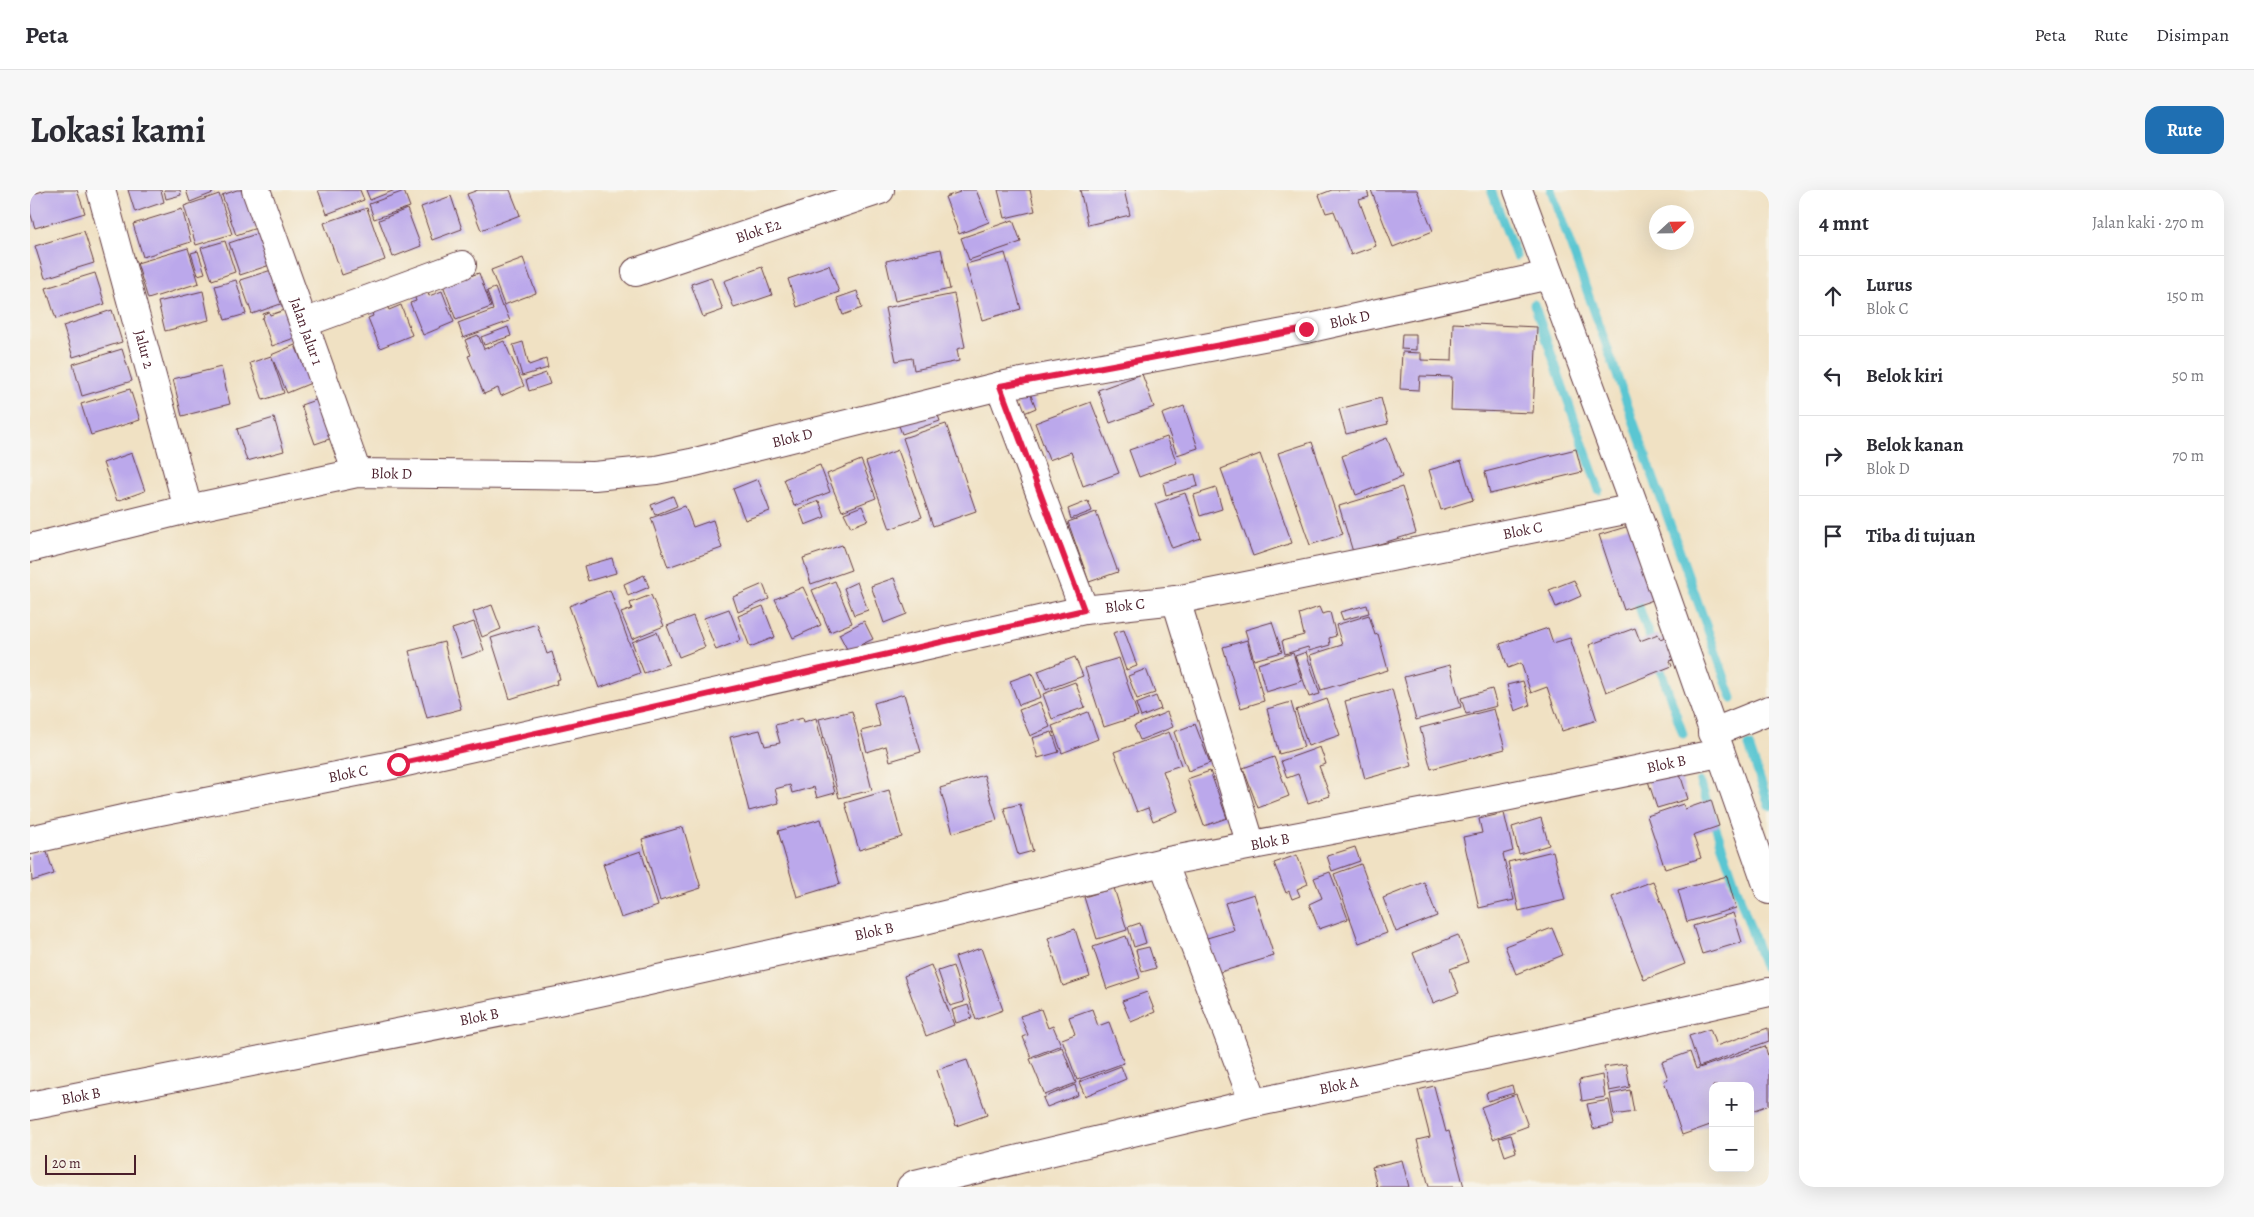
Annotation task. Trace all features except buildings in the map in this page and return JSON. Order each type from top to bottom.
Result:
[{"type":"street","name":"Jalur 2","points":[[101,190],[188,509]]},
{"type":"street","name":"Jalan Jalur 1","points":[[256,190],[357,472]]},
{"type":"street","name":"Blok E2","points":[[636,272],[880,190]]},
{"type":"street","points":[[1518,190],[1635,508],[1769,890]]},
{"type":"street","points":[[304,323],[462,265]]},
{"type":"street","name":"Blok D","points":[[30,548],[188,509],[357,472],[594,476],[656,470],[691,464],[1000,386],[1306,329],[1549,275]]},
{"type":"street","points":[[1000,386],[1084,610]]},
{"type":"street","name":"Blok C","points":[[30,840],[145,814],[398,764],[1084,610],[1176,600],[1635,508]]},
{"type":"street","points":[[1176,600],[1251,845]]},
{"type":"street","name":"Blok B","points":[[30,1106],[563,1000],[916,922],[1163,862],[1505,797],[1716,743],[1769,710]]},
{"type":"street","points":[[1163,862],[1254,1104]]},
{"type":"street","name":"Blok A","points":[[911,1187],[915,1184],[1254,1104],[1769,992]]},
{"type":"waterway","points":[[1491,190],[1516,256]]},
{"type":"waterway","points":[[1551,190],[1732,698]]},
{"type":"waterway","points":[[1534,304],[1599,490]]},
{"type":"waterway","points":[[1635,595],[1653,647]]},
{"type":"waterway","points":[[1657,659],[1683,734]]},
{"type":"waterway","points":[[1749,746],[1769,806]]},
{"type":"waterway","points":[[1700,782],[1764,967]]},
{"type":"route","points":[[398,764],[1084,610],[1000,386],[1306,329]]}]
